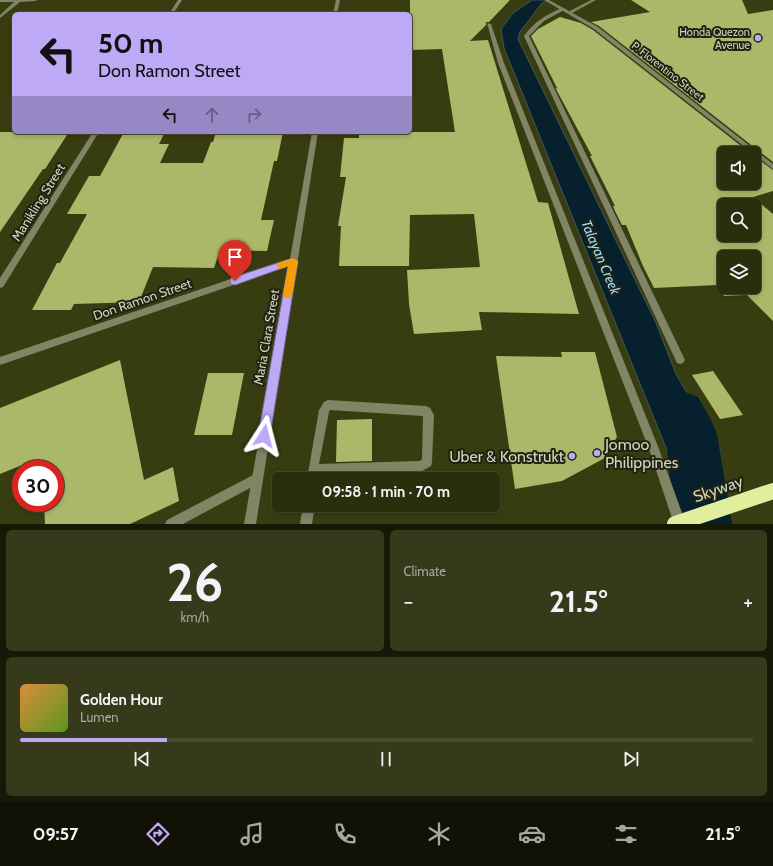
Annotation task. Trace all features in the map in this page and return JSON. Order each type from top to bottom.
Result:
[{"type":"highway","name":"Skyway","points":[[675,524],[773,491]]},
{"type":"street","points":[[0,1],[35,0]]},
{"type":"street","points":[[172,12],[180,0]]},
{"type":"street","points":[[335,12],[338,0]]},
{"type":"street","points":[[594,0],[540,20],[531,28],[526,36],[680,360]]},
{"type":"street","points":[[0,17],[18,1]]},
{"type":"street","name":"P. Florentino Street","points":[[547,1],[567,10],[596,28],[773,167]]},
{"type":"street","points":[[489,24],[504,71],[654,449],[680,524]]},
{"type":"street","name":"Manikling Street","points":[[0,284],[95,134]]},
{"type":"street","name":"Maria Clara Street","points":[[250,524],[315,134]]},
{"type":"street","name":"Don Ramon Street","points":[[0,361],[293,261]]},
{"type":"street","points":[[328,405],[426,411],[429,415],[427,462],[422,466],[312,474],[324,410],[328,405]]},
{"type":"street","points":[[171,524],[257,478]]},
{"type":"street","points":[[306,524],[307,512]]},
{"type":"water","points":[[532,0],[550,0],[542,3],[520,32],[518,39],[656,323],[676,374],[722,453],[677,475],[504,48],[501,29],[513,13]]},
{"type":"building","points":[[410,0],[510,0],[489,22],[486,22],[486,25],[470,41],[488,40],[538,202],[548,203],[579,314],[479,312],[482,330],[414,334],[409,304],[407,270],[480,267],[474,214],[410,215],[409,266],[339,266],[341,226],[338,226],[346,177],[340,177],[344,138],[359,138],[359,134],[455,132],[442,49],[412,50],[412,12],[410,12]]},
{"type":"building","points":[[631,0],[742,0],[748,14],[773,10],[773,162],[761,153],[761,146],[753,146],[599,26],[591,22],[650,12]]},
{"type":"building","points":[[560,17],[581,23],[593,30],[741,146],[717,146],[717,190],[761,190],[761,161],[773,170],[773,191],[753,197],[754,198],[717,198],[717,242],[761,242],[761,204],[773,214],[773,321],[747,295],[724,296],[723,294],[761,294],[761,250],[717,250],[717,285],[654,288],[626,225],[622,225],[613,206],[615,206],[590,156],[592,156],[557,91],[557,88],[531,36],[538,29]]},
{"type":"building","points":[[0,132],[12,132],[12,134],[68,134],[45,169],[43,169],[0,232]]},
{"type":"building","points":[[123,134],[164,134],[159,144],[169,144],[160,163],[203,163],[215,134],[283,134],[277,161],[274,161],[261,220],[274,220],[267,251],[220,250],[214,268],[153,267],[139,302],[74,304],[71,310],[32,310],[57,263],[60,263],[87,214],[67,214],[89,176],[100,176]]},
{"type":"building","points":[[561,352],[595,352],[617,437],[603,459],[562,481],[515,489],[496,356],[562,357]]},
{"type":"building","points":[[120,360],[144,480],[173,467],[179,501],[130,524],[45,524],[44,512],[64,512],[64,460],[12,460],[12,469],[0,474],[0,408]]},
{"type":"building","points":[[713,371],[743,415],[720,419],[692,375]]},
{"type":"building","points":[[208,373],[244,373],[232,435],[194,435]]},
{"type":"building","points":[[372,419],[372,461],[336,462],[337,420]]},
{"type":"waterway","name":"Talayan Creek","points":[[680,414],[691,434],[703,524]]},
{"type":"slow traffic","points":[[281,265],[293,261],[287,295]]},
{"type":"place","name":"Honda Quezon Avenue","points":[[758,38]]},
{"type":"place","name":"Jomoo Philippines","points":[[597,453]]},
{"type":"place","name":"Uber & Konstrukt","points":[[572,456]]},
{"type":"route","points":[[235,281],[293,261],[264,436]]}]
